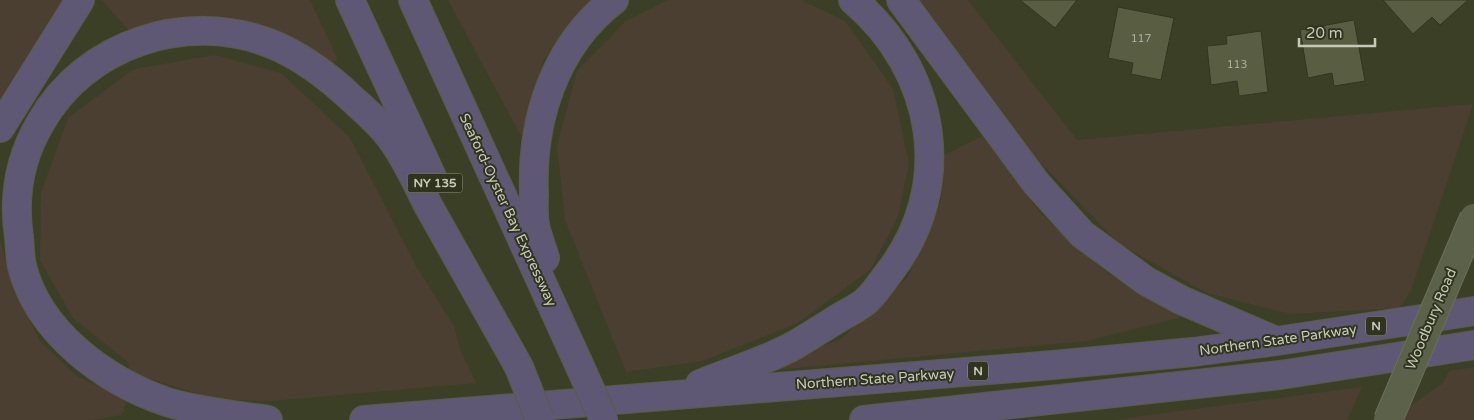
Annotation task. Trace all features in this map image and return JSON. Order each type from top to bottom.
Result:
[{"type":"highway","points":[[0,128],[80,0]]},
{"type":"highway","name":"NY 135","points":[[350,0],[518,367],[540,420]]},
{"type":"highway","name":"Seaford-Oyster Bay Expressway","points":[[412,0],[604,420]]},
{"type":"highway","points":[[577,360],[535,224],[533,171],[539,126],[548,89],[559,64],[594,15],[614,0]]},
{"type":"highway","points":[[677,394],[794,346],[866,301],[903,255],[922,209],[930,164],[925,110],[916,84],[897,49],[879,24],[853,0]]},
{"type":"highway","points":[[901,0],[1036,183],[1082,234],[1146,281],[1181,300],[1278,342]]},
{"type":"highway","points":[[268,420],[166,402],[129,385],[82,357],[55,329],[34,297],[22,267],[15,211],[22,163],[41,121],[70,84],[108,54],[148,37],[205,29],[239,34],[271,43],[308,64],[348,94],[390,137],[518,367]]},
{"type":"highway","name":"Northern State Parkway","points":[[364,420],[1053,365],[1278,342],[1474,310]]},
{"type":"highway","points":[[864,420],[1280,375],[1474,345]]},
{"type":"main road","name":"Woodbury Road","points":[[1388,420],[1474,218]]},
{"type":"shaded area","points":[[0,0],[63,0],[0,100]]},
{"type":"shaded area","points":[[102,0],[310,0],[338,60],[329,64],[276,34],[218,17],[166,23],[131,33]]},
{"type":"shaded area","points":[[448,0],[591,0],[543,61],[527,133],[520,134]]},
{"type":"shaded area","points":[[668,0],[801,0],[845,21],[893,89],[909,164],[898,217],[870,270],[798,323],[702,361],[626,372],[565,220],[557,146],[577,71],[626,21]]},
{"type":"shaded area","points":[[920,0],[968,0],[1077,140],[1473,104],[1411,290],[1400,308],[1290,314],[1207,293],[1118,243],[1039,161]]},
{"type":"shaded area","points":[[215,55],[281,73],[350,138],[416,266],[454,326],[461,352],[476,383],[271,401],[217,400],[128,372],[129,363],[73,318],[40,260],[41,193],[68,118],[134,69]]},
{"type":"shaded area","points":[[982,136],[1041,214],[1108,273],[1182,317],[1086,341],[755,372],[841,339],[908,277],[941,201],[945,155]]},
{"type":"shaded area","points":[[0,240],[14,291],[40,341],[78,377],[127,399],[122,415],[93,420],[0,420]]},
{"type":"shaded area","points":[[1474,367],[1474,420],[1390,420],[1443,383],[1449,371]]},
{"type":"shaded area","points":[[1362,387],[1347,420],[1115,420],[1142,416]]},
{"type":"building","points":[[1020,0],[1077,0],[1055,28]]},
{"type":"building","points":[[1383,0],[1468,0],[1440,25],[1432,17],[1413,34]]},
{"type":"building","points":[[1118,7],[1174,18],[1161,80],[1131,74],[1133,63],[1108,58]]},
{"type":"building","points":[[1354,20],[1365,81],[1334,86],[1332,73],[1308,78],[1300,30]]},
{"type":"building","points":[[1261,31],[1268,92],[1239,96],[1237,81],[1211,85],[1207,46],[1227,44],[1226,36]]}]
